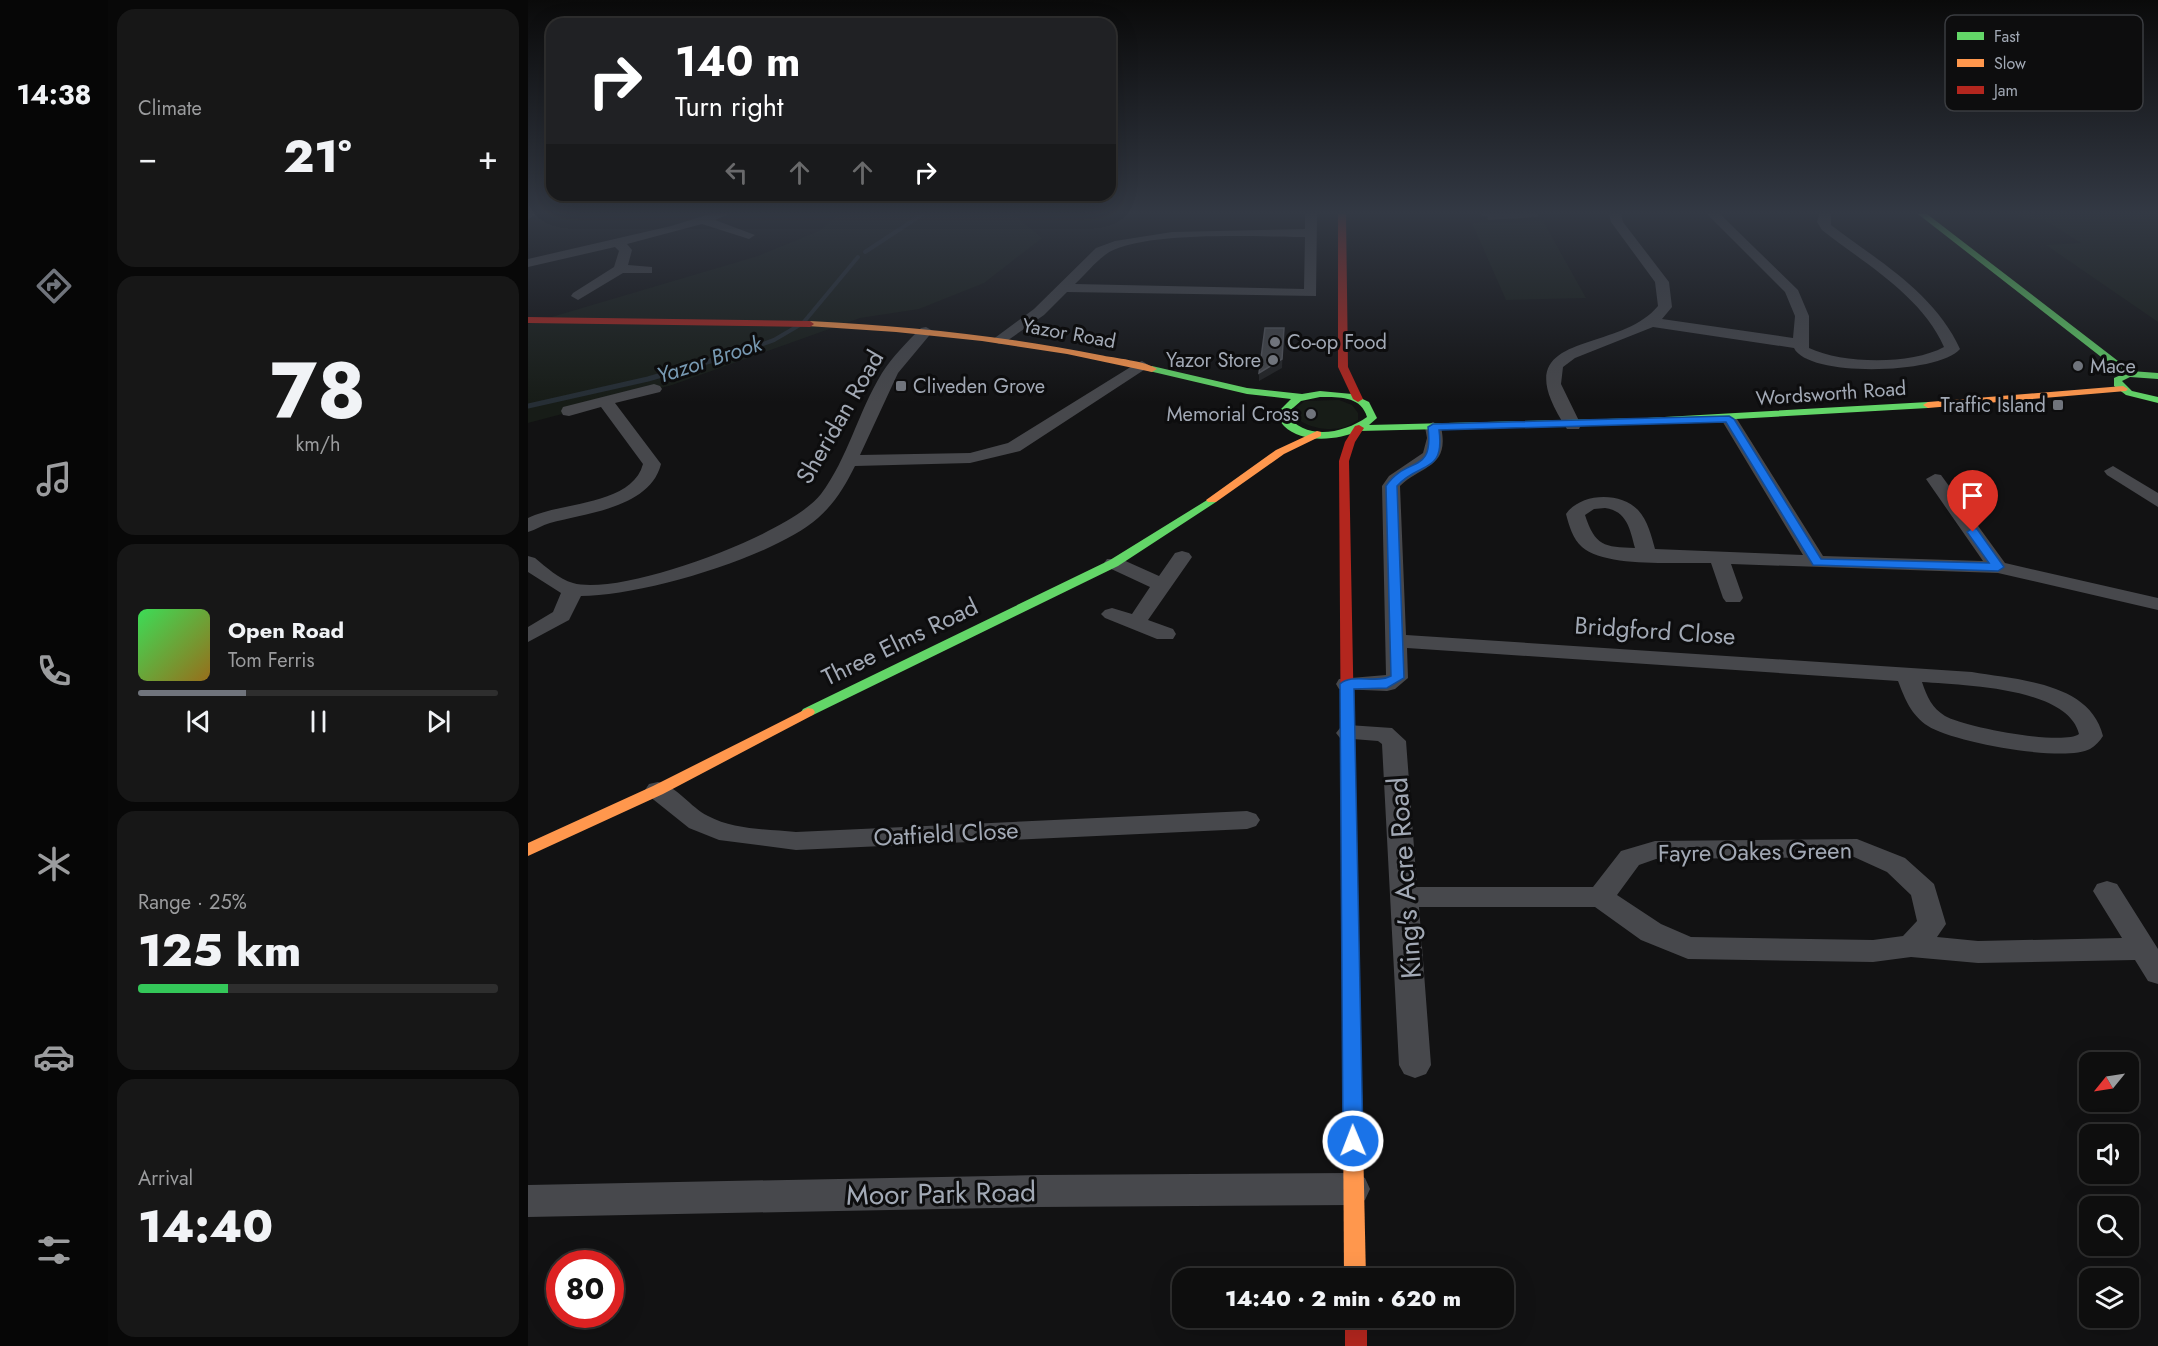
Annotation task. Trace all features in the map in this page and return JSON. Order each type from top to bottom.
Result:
[{"type":"main road","points":[[1329,277],[1343,367],[1358,399]]},
{"type":"main road","points":[[2003,277],[2129,374]]},
{"type":"main road","name":"Yazor Road","points":[[528,320],[801,324],[926,331],[1062,349],[1265,396],[1338,394],[1358,399]]},
{"type":"main road","points":[[1280,452],[1286,438],[1284,419],[1287,404],[1307,396],[1343,367]]},
{"type":"main road","points":[[2158,376],[2129,374],[2116,380],[2123,389],[2136,395],[2158,400]]},
{"type":"main road","name":"Wordsworth Road","points":[[1320,434],[1342,433],[1360,428],[1573,425],[1729,419],[1967,404],[2123,389]]},
{"type":"main road","name":"Yazor Road","points":[[1240,392],[1303,432],[1320,434]]},
{"type":"main road","name":"Wordsworth Road","points":[[1358,399],[1372,411],[1403,423],[1433,427]]},
{"type":"main road","name":"King's Acre Road","points":[[1355,1268],[1344,460],[1350,442],[1360,428],[1372,418],[1372,411]]},
{"type":"main road","points":[[1320,434],[1337,446],[1344,460]]},
{"type":"main road","name":"Three Elms Road","points":[[528,850],[658,790],[767,732],[1114,563],[1192,514],[1280,452],[1320,434]]},
{"type":"main road","points":[[1356,1328],[1356,1346]]},
{"type":"street","points":[[578,296],[608,277]]},
{"type":"street","points":[[999,340],[1039,312],[1076,277]]},
{"type":"street","points":[[1065,288],[1311,293],[1319,277]]},
{"type":"street","points":[[1573,425],[1552,379],[1554,367],[1569,354],[1651,322],[1663,311],[1667,301],[1665,287],[1657,277]]},
{"type":"street","points":[[1777,277],[1791,290],[1802,316],[1800,344],[1803,351],[1820,359],[1857,363],[1922,359],[1946,354],[1952,349],[1950,341],[1920,301],[1889,277]]},
{"type":"street","points":[[1651,322],[1800,344]]},
{"type":"street","name":"Sheridan Road","points":[[528,562],[545,576],[573,590],[618,589],[671,577],[759,543],[794,525],[825,501],[892,371],[926,331]]},
{"type":"street","points":[[847,461],[970,458],[1014,447],[1142,366]]},
{"type":"street","points":[[568,411],[654,389]]},
{"type":"street","points":[[528,526],[616,498],[638,487],[648,476],[652,464],[605,401]]},
{"type":"street","points":[[1729,419],[1817,562]]},
{"type":"street","points":[[1347,684],[1387,684],[1398,678],[1391,486],[1395,480],[1431,458],[1436,448],[1433,427]]},
{"type":"street","points":[[2113,471],[2158,501]]},
{"type":"street","points":[[1935,479],[1998,567]]},
{"type":"street","points":[[1647,554],[1998,567],[2158,604]]},
{"type":"street","points":[[1136,623],[1182,557]]},
{"type":"street","points":[[1719,558],[1733,598]]},
{"type":"street","points":[[1114,563],[1162,585]]},
{"type":"street","points":[[528,636],[562,616],[573,590]]},
{"type":"street","points":[[1112,614],[1165,634]]},
{"type":"street","name":"Bridgford Close","points":[[1398,640],[1972,679],[2054,696],[2082,711],[2091,726],[2091,736],[2081,744],[2066,745],[1961,734],[1939,723],[1922,709],[1908,676]]},
{"type":"street","name":"King's Acre Road","points":[[1348,733],[1384,733],[1394,741],[1406,897],[1415,1065]]},
{"type":"street","name":"Oatfield Close","points":[[658,790],[698,822],[728,834],[796,841],[1247,820]]},
{"type":"street","name":"Fayre Oakes Green","points":[[1600,897],[1630,858],[1655,850],[1857,848],[1896,866],[1924,891],[1932,924],[1911,946]]},
{"type":"street","points":[[2107,891],[2158,973]]},
{"type":"street","points":[[1406,897],[1600,897],[1651,932],[1688,948],[1873,951],[1911,946],[1978,952],[2142,949]]},
{"type":"street","name":"Moor Park Road","points":[[528,1201],[1026,1191],[1353,1189]]},
{"type":"shaded area","points":[[688,277],[992,277],[984,283],[919,309],[860,318],[672,385],[528,423],[528,324]]},
{"type":"shaded area","points":[[1496,277],[1574,277],[1586,298],[1506,300]]},
{"type":"shaded area","points":[[2092,277],[2158,277],[2158,322]]},
{"type":"shaded area","points":[[1339,400],[1352,405],[1358,413],[1358,420],[1345,427],[1323,429],[1308,425],[1296,417],[1292,411],[1305,401]]},
{"type":"building","points":[[1265,328],[1284,328],[1282,359],[1259,373]]},
{"type":"waterway","name":"Yazor Brook","points":[[743,351],[774,340],[803,323],[841,277]]},
{"type":"waterway","name":"Yazor Brook","points":[[528,406],[648,379],[748,350]]},
{"type":"traffic: fast","points":[[2003,277],[2129,374]]},
{"type":"traffic: fast","points":[[1152,369],[1247,391],[1301,397]]},
{"type":"traffic: fast","points":[[2158,376],[2129,374],[2117,380],[2117,384],[2129,393],[2158,400]]},
{"type":"traffic: fast","points":[[1320,394],[1344,395],[1360,399],[1370,410],[1372,418],[1363,425],[1338,434],[1310,434],[1298,431],[1288,424],[1281,414],[1288,405],[1303,397],[1320,394]]},
{"type":"traffic: fast","points":[[1361,428],[1647,421],[1928,405]]},
{"type":"traffic: fast","points":[[808,712],[1114,563],[1212,500]]},
{"type":"traffic: slow","points":[[810,324],[896,329],[982,338],[1067,351],[1152,369]]},
{"type":"traffic: slow","points":[[1928,405],[2123,389]]},
{"type":"traffic: slow","points":[[1212,500],[1280,452],[1317,434]]},
{"type":"traffic: slow","points":[[528,850],[658,790],[808,712]]},
{"type":"traffic: slow","points":[[1348,773],[1355,1268]]},
{"type":"traffic: jam","points":[[1342,277],[1343,367],[1358,399]]},
{"type":"traffic: jam","points":[[528,320],[810,324]]},
{"type":"traffic: jam","points":[[1348,773],[1344,461],[1350,442],[1359,428]]},
{"type":"traffic: jam","points":[[1356,1328],[1356,1346]]},
{"type":"place","name":"Co-op Food","points":[[1275,342]]},
{"type":"place","name":"Yazor Store","points":[[1273,360]]},
{"type":"place","name":"Mace","points":[[2078,366]]},
{"type":"place","name":"Cliveden Grove","points":[[901,386]]},
{"type":"place","name":"Traffic Island","points":[[2058,405]]},
{"type":"place","name":"Memorial Cross","points":[[1311,414]]},
{"type":"route","points":[[1353,1141],[1347,684],[1387,684],[1398,678],[1391,486],[1395,480],[1431,458],[1436,448],[1433,427],[1729,419],[1759,464],[1817,562],[1998,567],[1973,532]]}]
